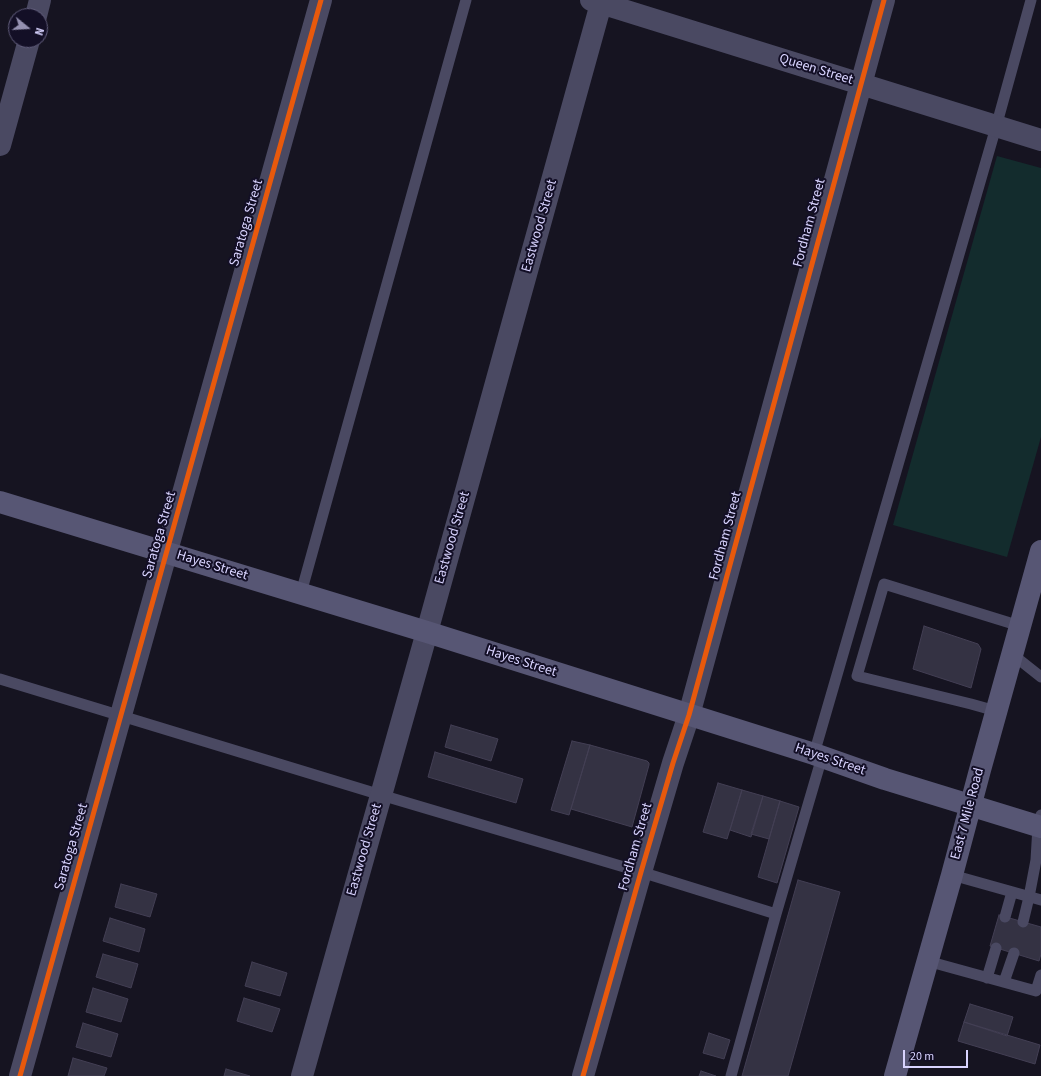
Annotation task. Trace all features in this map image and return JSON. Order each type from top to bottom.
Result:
[{"type":"street","name":"Saratoga Street","points":[[20,1076],[321,0]]},
{"type":"street","name":"Fordham Street","points":[[583,1076],[640,872],[673,763],[690,715],[884,0]]},
{"type":"street","name":"Queen Street","points":[[598,1],[1041,140]]},
{"type":"street","name":"Eastwood Street","points":[[302,1076],[427,632],[598,1]]},
{"type":"street","points":[[0,145],[27,48]]},
{"type":"street","name":"Hayes Street","points":[[0,502],[427,632],[818,755],[885,779],[970,806],[1040,823]]},
{"type":"street","name":"East 7 Mile Road","points":[[895,1076],[1041,551]]},
{"type":"lane","points":[[300,593],[466,0]]},
{"type":"lane","points":[[732,1076],[818,755],[1031,0]]},
{"type":"lane","points":[[996,711],[857,676],[884,584],[1020,626]]},
{"type":"lane","points":[[1012,654],[1041,677]]},
{"type":"lane","points":[[0,679],[776,914]]},
{"type":"lane","points":[[1023,922],[1030,897],[1040,823]]},
{"type":"lane","points":[[952,875],[1041,900]]},
{"type":"lane","points":[[1005,917],[1012,892]]},
{"type":"lane","points":[[986,978],[996,948]]},
{"type":"lane","points":[[1004,982],[1014,953]]},
{"type":"lane","points":[[927,961],[1036,991],[1041,975]]},
{"type":"green space","points":[[997,156],[1041,168],[1041,437],[1007,557],[893,525]]},
{"type":"building","points":[[924,626],[978,644],[981,649],[971,688],[913,669]]},
{"type":"building","points":[[451,725],[498,739],[491,761],[445,747]]},
{"type":"building","points":[[572,741],[590,745],[569,815],[551,810]]},
{"type":"building","points":[[590,745],[647,761],[649,763],[632,827],[571,809]]},
{"type":"building","points":[[435,752],[523,779],[516,803],[428,777]]},
{"type":"building","points":[[718,783],[742,790],[727,839],[703,832]]},
{"type":"building","points":[[742,790],[763,796],[751,837],[730,830]]},
{"type":"building","points":[[763,796],[780,801],[769,839],[751,834]]},
{"type":"building","points":[[780,801],[799,807],[777,883],[758,877]]},
{"type":"building","points":[[798,880],[840,892],[788,1076],[742,1076]]},
{"type":"building","points":[[121,884],[157,894],[150,917],[115,907]]},
{"type":"building","points":[[999,915],[1041,927],[1041,954],[1039,961],[990,946]]},
{"type":"building","points":[[110,918],[145,929],[139,952],[103,941]]},
{"type":"building","points":[[103,954],[138,964],[131,988],[96,977]]},
{"type":"building","points":[[252,962],[287,973],[280,996],[245,986]]},
{"type":"building","points":[[93,988],[128,999],[121,1022],[86,1012]]},
{"type":"building","points":[[244,998],[280,1009],[272,1032],[237,1021]]},
{"type":"building","points":[[970,1004],[1013,1017],[1007,1036],[964,1022]]},
{"type":"building","points":[[964,1022],[1040,1045],[1035,1064],[958,1041]]},
{"type":"building","points":[[83,1023],[118,1034],[111,1057],[76,1047]]},
{"type":"building","points":[[709,1033],[730,1040],[724,1059],[703,1053]]},
{"type":"building","points":[[73,1058],[107,1068],[104,1076],[68,1076]]},
{"type":"building","points":[[226,1069],[250,1076],[224,1076]]},
{"type":"building","points":[[701,1071],[716,1076],[699,1076]]},
{"type":"cycle path","points":[[20,1076],[321,0]]},
{"type":"cycle path","points":[[583,1076],[673,763],[689,715],[884,0]]}]
